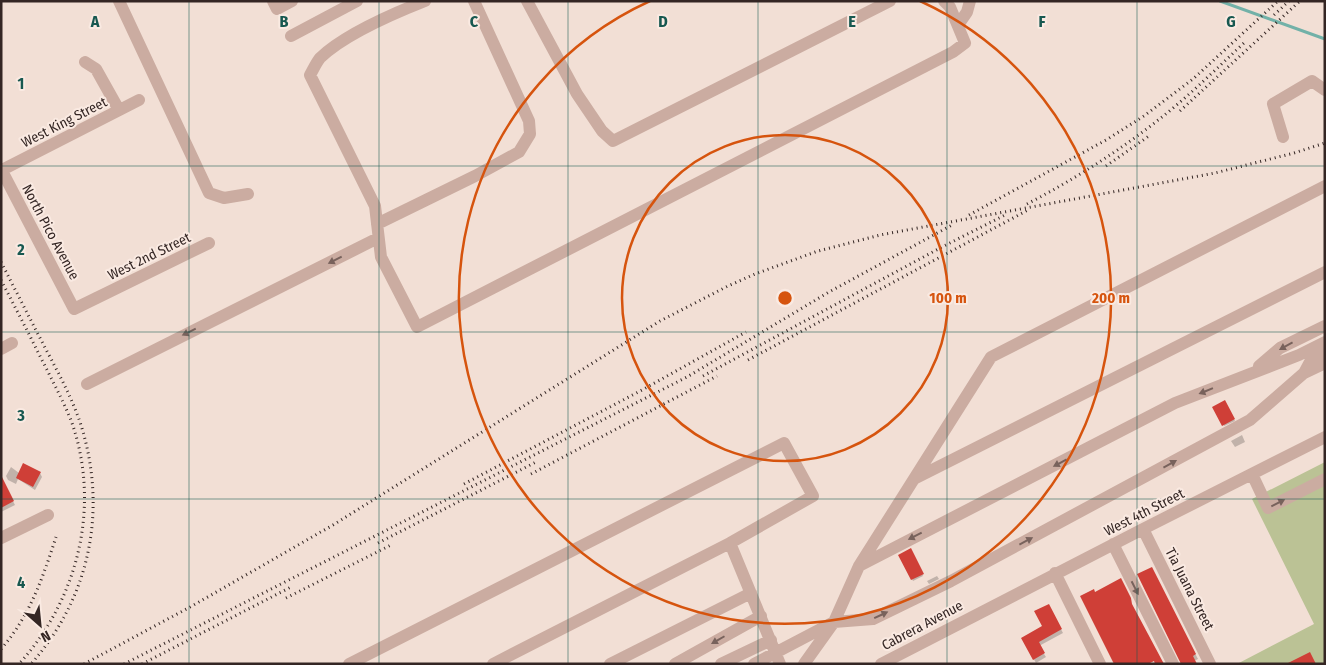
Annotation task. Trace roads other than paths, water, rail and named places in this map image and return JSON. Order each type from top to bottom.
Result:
[{"type":"street","points":[[119,1],[209,193],[224,198],[248,194]]},
{"type":"street","points":[[273,1],[277,9],[292,1]]},
{"type":"street","points":[[291,36],[357,1]]},
{"type":"street","points":[[425,1],[405,5],[334,47],[318,60],[310,75],[374,206],[381,257],[417,327],[953,52],[965,43],[950,7],[944,1]]},
{"type":"street","points":[[377,224],[475,176],[519,152],[530,134],[529,121],[474,1]]},
{"type":"street","points":[[527,1],[577,94],[602,131],[613,141],[890,1]]},
{"type":"street","points":[[958,25],[967,12],[970,1]]},
{"type":"street","points":[[85,62],[96,69],[119,110]]},
{"type":"street","points":[[1283,137],[1273,104],[1312,81],[1322,85]]},
{"type":"street","name":"West King Street","points":[[2,170],[139,100]]},
{"type":"street","name":"North Pico Avenue","points":[[2,170],[74,309]]},
{"type":"street","points":[[804,664],[834,622],[859,566],[991,357],[1325,186]]},
{"type":"street","points":[[87,384],[378,238]]},
{"type":"street","name":"West 2nd Street","points":[[74,309],[209,243]]},
{"type":"street","points":[[914,479],[1325,272]]},
{"type":"street","points":[[1251,373],[1280,348],[1325,326]]},
{"type":"street","points":[[859,566],[1175,403],[1299,355],[1325,342]]},
{"type":"street","points":[[1304,373],[1311,360],[1325,352]]},
{"type":"street","points":[[754,664],[834,622],[872,619],[951,581],[1250,420],[1304,373],[1325,363]]},
{"type":"street","name":"West 4th Street","points":[[977,614],[1325,437]]},
{"type":"street","points":[[349,664],[784,443],[813,496],[730,543],[493,664]]},
{"type":"street","points":[[1252,474],[1268,508],[1325,479]]},
{"type":"street","points":[[1,538],[48,514]]},
{"type":"street","name":"Tia Juana Street","points":[[1143,528],[1210,664]]},
{"type":"street","points":[[730,543],[775,652]]},
{"type":"street","points":[[1113,544],[1173,664]]},
{"type":"street","points":[[1055,574],[1100,664]]},
{"type":"street","points":[[610,664],[751,593]]},
{"type":"street","name":"Cabrera Avenue","points":[[881,664],[977,614]]},
{"type":"street","points":[[675,664],[760,616]]},
{"type":"street","points":[[721,664],[775,652]]},
{"type":"waterway","points":[[1220,1],[1325,39]]},
{"type":"railway","points":[[969,215],[1106,140],[1144,116],[1193,79],[1278,1]]},
{"type":"railway","points":[[1274,15],[1289,1]]},
{"type":"railway","points":[[1180,111],[1300,1]]},
{"type":"railway","points":[[1027,204],[1094,166],[1142,133],[1202,83],[1245,42]]},
{"type":"railway","points":[[1106,166],[1149,136]]},
{"type":"railway","points":[[84,664],[192,606],[333,525],[660,321],[755,274],[818,251],[880,235],[1215,173],[1325,143]]},
{"type":"railway","points":[[748,360],[1028,210]]},
{"type":"railway","points":[[703,376],[1005,215]]},
{"type":"railway","points":[[124,664],[687,377],[829,292],[952,225]]},
{"type":"railway","points":[[1,262],[58,373],[80,422],[88,454],[93,487],[93,518],[88,550],[80,580],[68,610],[51,638],[31,664]]},
{"type":"railway","points":[[1,280],[69,415],[80,455],[84,487],[84,519],[78,551],[69,581],[56,611],[39,638],[19,664]]},
{"type":"railway","points":[[464,484],[642,390],[746,332]]},
{"type":"railway","points":[[531,474],[717,376]]},
{"type":"railway","points":[[378,543],[538,461]]},
{"type":"railway","points":[[1,649],[28,610],[41,581],[56,537]]},
{"type":"railway","points":[[286,598],[393,544]]},
{"type":"railway","points":[[142,664],[291,587]]}]
